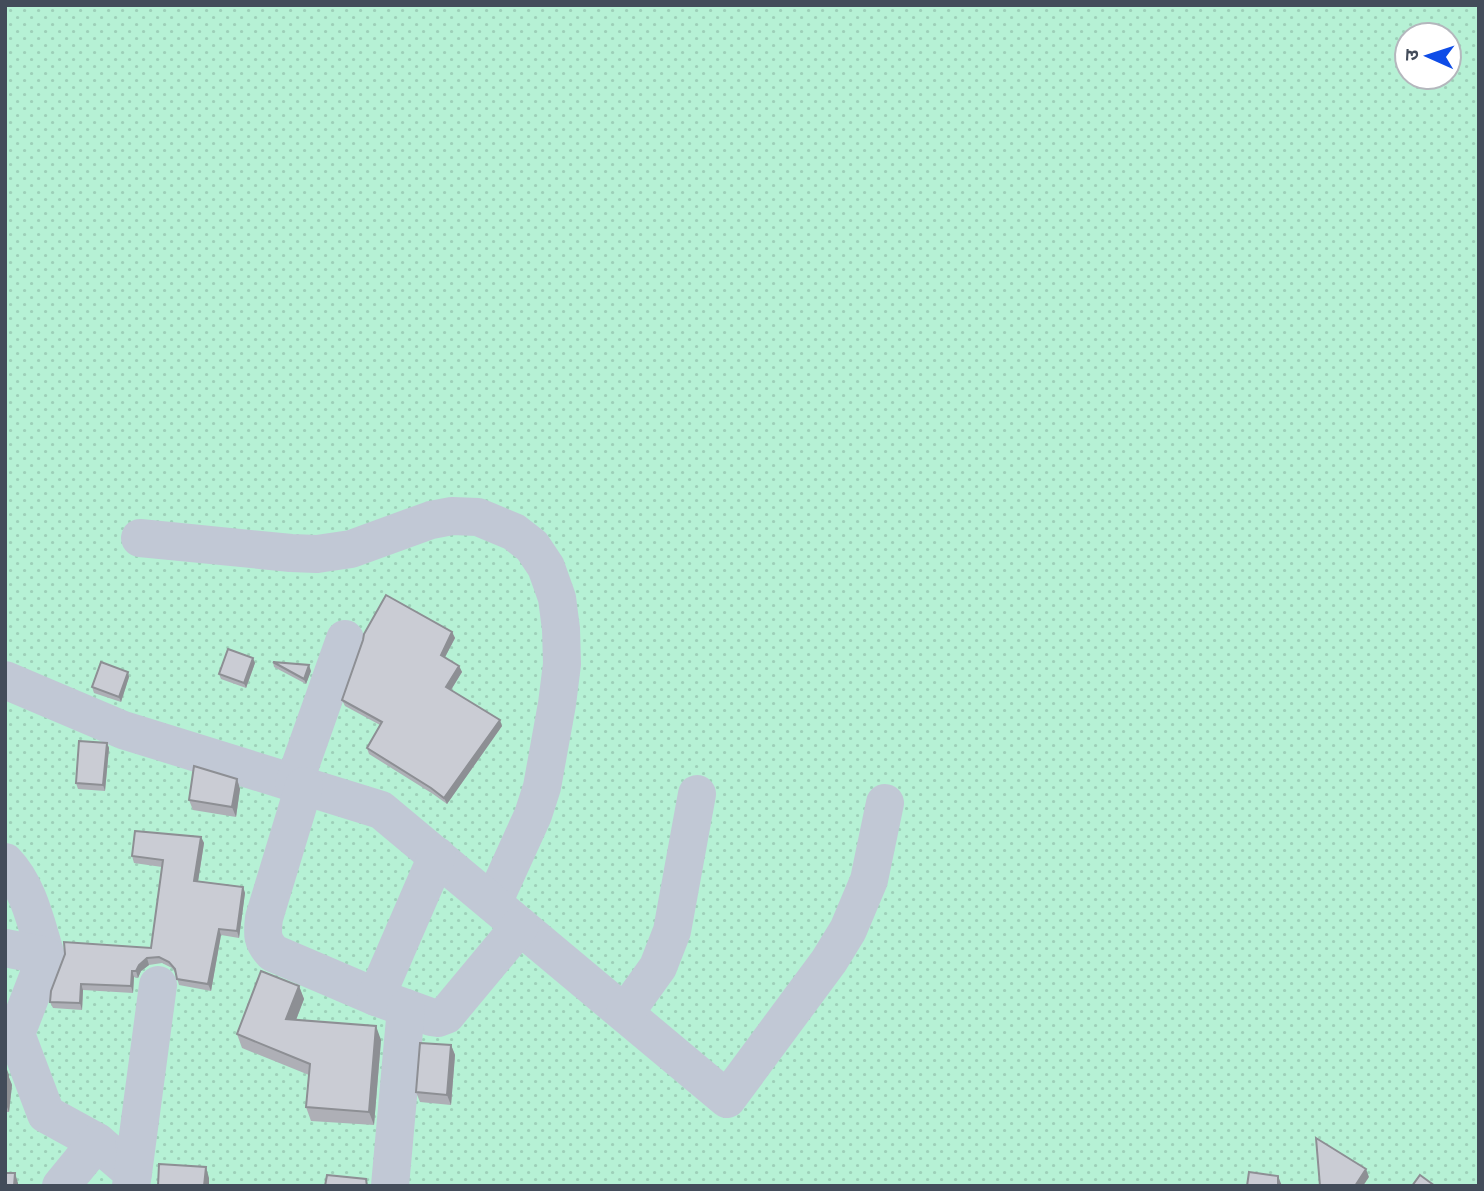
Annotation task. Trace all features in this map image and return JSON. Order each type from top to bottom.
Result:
[{"type":"street","points":[[140,538],[317,554],[351,549],[431,520],[452,516],[478,517],[514,532],[532,546],[546,567],[557,598],[562,664],[558,704],[542,787],[507,914],[446,1015],[438,1018],[391,1003],[273,953],[265,944],[262,933],[299,785],[345,639]]},
{"type":"street","points":[[5,680],[123,730],[381,810],[727,1100],[829,961],[848,930],[869,880],[885,803]]},
{"type":"street","points":[[625,1013],[658,967],[665,951],[697,794]]},
{"type":"street","points":[[390,1186],[391,1003],[437,856]]},
{"type":"street","points":[[5,862],[26,893],[46,956],[16,1034],[46,1114],[97,1142],[132,1179]]},
{"type":"street","points":[[5,948],[46,956]]},
{"type":"street","points":[[132,1179],[158,985]]},
{"type":"street","points":[[61,1186],[97,1142]]},
{"type":"green space","points":[[5,5],[1479,5],[1479,1186],[5,1186]]},
{"type":"building","points":[[386,595],[452,632],[441,655],[459,666],[446,687],[500,720],[444,798],[367,748],[382,722],[342,700],[364,634]]},
{"type":"building","points":[[228,649],[253,658],[244,683],[219,674]]},
{"type":"building","points":[[101,662],[128,672],[119,697],[92,687]]},
{"type":"building","points":[[273,662],[309,665],[304,679]]},
{"type":"building","points":[[79,741],[107,743],[103,785],[76,783]]},
{"type":"building","points":[[194,766],[237,779],[232,807],[189,800]]},
{"type":"building","points":[[135,831],[201,837],[194,881],[243,887],[237,931],[219,929],[208,984],[177,979],[175,969],[169,962],[159,957],[147,958],[136,971],[132,971],[131,986],[81,984],[80,1003],[50,1002],[51,991],[65,954],[64,942],[151,948],[163,860],[132,856]]},
{"type":"building","points":[[261,971],[299,986],[286,1019],[376,1026],[369,1112],[306,1107],[310,1064],[237,1034]]},
{"type":"building","points":[[420,1043],[451,1045],[447,1095],[416,1092]]},
{"type":"building","points":[[5,1067],[8,1075],[5,1102]]},
{"type":"building","points":[[1316,1138],[1366,1169],[1355,1186],[1320,1186]]},
{"type":"building","points":[[159,1164],[206,1167],[204,1186],[158,1186]]},
{"type":"building","points":[[1249,1172],[1278,1176],[1278,1186],[1247,1186]]},
{"type":"building","points":[[5,1173],[15,1173],[14,1186],[5,1186]]},
{"type":"building","points":[[327,1175],[366,1179],[367,1186],[325,1186]]},
{"type":"building","points":[[1420,1175],[1435,1186],[1412,1186]]}]
